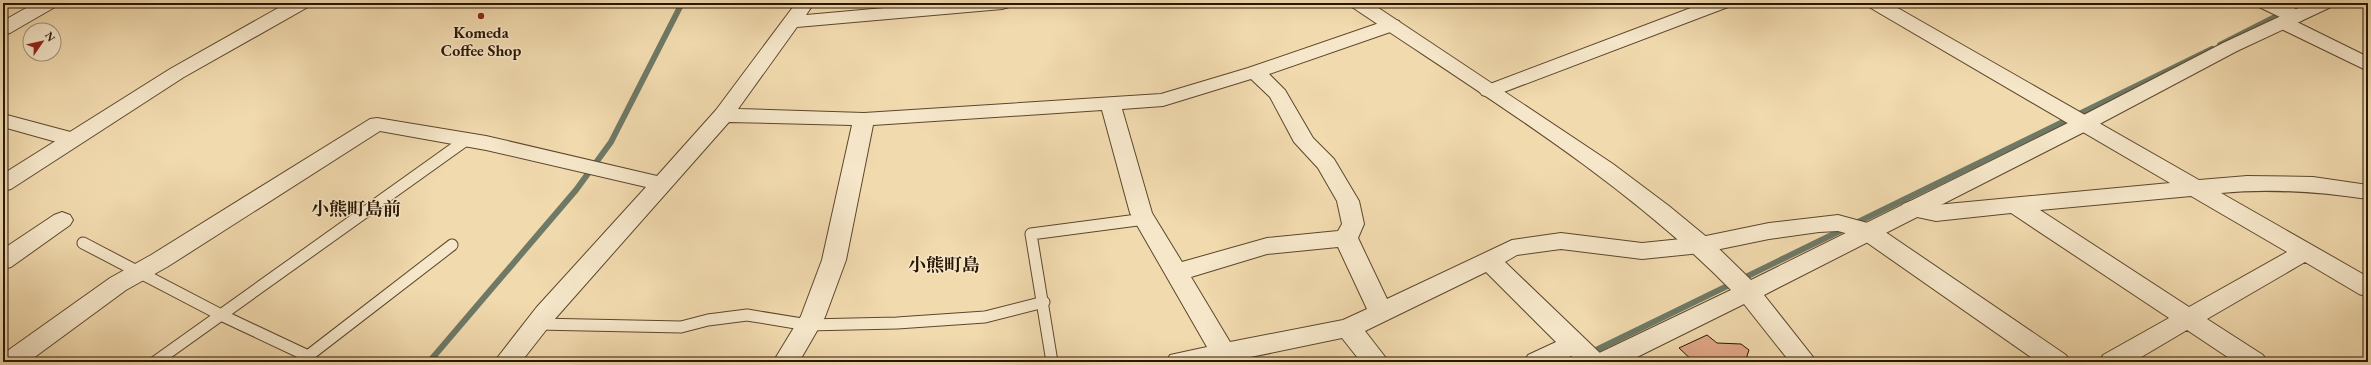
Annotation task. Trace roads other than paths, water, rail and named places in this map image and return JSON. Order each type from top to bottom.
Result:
[{"type":"street","points":[[3,29],[48,3]]},
{"type":"street","points":[[3,184],[71,139],[210,53],[301,3]]},
{"type":"street","points":[[507,362],[537,324],[722,115],[806,3]]},
{"type":"street","points":[[791,22],[958,5],[1002,3]]},
{"type":"street","points":[[1359,3],[1605,169],[1662,211],[1701,245],[1748,292],[1804,362]]},
{"type":"street","points":[[1489,91],[1721,3]]},
{"type":"street","points":[[1876,3],[2368,288]]},
{"type":"street","points":[[2266,3],[2290,20],[2368,65]]},
{"type":"street","points":[[1537,362],[1588,356],[1748,292],[2083,124],[2230,47],[2324,3]]},
{"type":"street","points":[[722,115],[864,119],[1111,105],[1163,100],[1254,72],[1392,25]]},
{"type":"street","points":[[1254,72],[1278,94],[1305,142],[1326,164],[1348,201],[1353,224],[1346,238]]},
{"type":"street","points":[[1111,105],[1141,213],[1178,272],[1224,353]]},
{"type":"street","points":[[786,362],[808,325],[834,260],[864,119]]},
{"type":"street","points":[[3,120],[71,139]]},
{"type":"street","points":[[10,362],[118,284],[141,272],[377,124],[466,140],[662,184]]},
{"type":"street","points":[[1911,209],[1936,213],[2247,183],[2313,184],[2368,192]]},
{"type":"street","points":[[2015,205],[2254,362]]},
{"type":"street","points":[[3,261],[62,220]]},
{"type":"street","points":[[1179,362],[1348,328],[1489,261],[1512,248],[1561,241],[1642,251],[1701,245],[1769,231],[1838,223],[1867,231],[2057,362]]},
{"type":"street","points":[[1178,272],[1267,246],[1346,238]]},
{"type":"street","points":[[1346,238],[1381,313]]},
{"type":"street","points":[[2112,362],[2189,320],[2305,252]]},
{"type":"street","points":[[1489,261],[1588,356]]},
{"type":"street","points":[[1348,328],[1376,362]]},
{"type":"lane","points":[[155,362],[466,140]]},
{"type":"lane","points":[[1052,362],[1044,302],[1031,234],[1145,219]]},
{"type":"lane","points":[[83,243],[221,315],[308,356],[452,245]]},
{"type":"lane","points":[[537,324],[681,327],[708,320],[747,315],[808,325],[897,323],[985,317],[1044,302]]},
{"type":"waterway","points":[[429,362],[576,190],[611,142],[682,3]]},
{"type":"waterway","points":[[2220,45],[2281,14],[2278,12]]},
{"type":"waterway","points":[[1854,224],[2212,49]]},
{"type":"waterway","points":[[1590,353],[1846,228]]},
{"type":"waterway","points":[[1570,362],[1581,357]]},
{"type":"place","name":"Komeda Coffee Shop","points":[[481,16]]},
{"type":"district","name":"小熊町島前","points":[[356,209]]},
{"type":"district","name":"小熊町島","points":[[944,265]]}]
